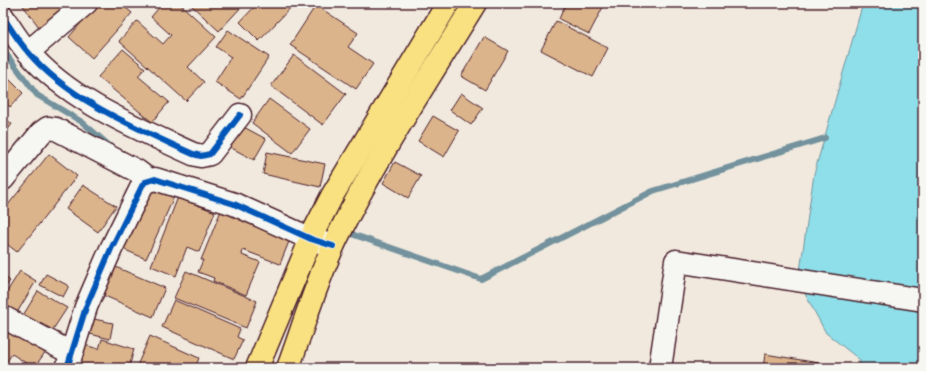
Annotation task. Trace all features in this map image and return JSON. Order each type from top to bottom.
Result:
[{"type":"highway","points":[[265,366],[313,234],[332,196],[448,3]]},
{"type":"highway","points":[[288,368],[335,243],[388,145],[475,3]]},
{"type":"street","points":[[28,52],[86,3]]},
{"type":"street","points":[[3,17],[28,52],[53,76],[75,93],[122,120],[193,154],[201,156],[210,154],[240,115]]},
{"type":"street","points":[[3,179],[41,133],[48,128],[56,129],[130,167],[149,180]]},
{"type":"street","points":[[3,317],[69,360],[86,306],[111,249],[142,186],[149,180],[155,179],[234,204],[335,243]]},
{"type":"street","points":[[660,368],[676,261],[923,300]]},
{"type":"water","points":[[863,3],[923,3],[923,368],[859,368],[860,360],[826,333],[804,292],[800,271],[814,174]]},
{"type":"building","points":[[21,3],[73,3],[39,27]]},
{"type":"building","points":[[98,3],[120,3],[132,13],[92,58],[69,37]]},
{"type":"building","points":[[163,3],[179,3],[216,37],[188,67],[204,82],[186,101],[119,41],[137,21],[163,44],[171,35],[151,17]]},
{"type":"building","points":[[245,3],[219,31],[190,4]]},
{"type":"building","points":[[258,3],[295,3],[259,41],[240,22]]},
{"type":"building","points":[[566,3],[595,3],[603,7],[589,34],[559,19]]},
{"type":"building","points":[[316,5],[358,33],[348,47],[373,64],[356,89],[290,45]]},
{"type":"building","points":[[556,21],[608,48],[593,77],[541,50]]},
{"type":"building","points":[[228,30],[269,57],[241,99],[215,82],[231,57],[216,47]]},
{"type":"building","points":[[484,37],[508,51],[485,90],[461,76]]},
{"type":"building","points":[[123,49],[145,68],[138,76],[169,102],[152,122],[98,77]]},
{"type":"building","points":[[294,55],[346,94],[323,125],[271,86]]},
{"type":"building","points":[[7,77],[23,93],[10,107],[3,100],[3,80]]},
{"type":"building","points":[[461,93],[483,108],[471,125],[450,110]]},
{"type":"building","points":[[269,99],[310,129],[292,153],[252,123]]},
{"type":"building","points":[[433,116],[459,131],[444,157],[418,141]]},
{"type":"building","points":[[3,117],[12,124],[3,136]]},
{"type":"building","points":[[240,125],[266,139],[254,160],[228,146]]},
{"type":"building","points":[[267,152],[325,164],[320,187],[263,174]]},
{"type":"building","points":[[49,154],[77,176],[17,252],[3,241],[3,211]]},
{"type":"building","points":[[395,162],[421,176],[408,198],[383,183]]},
{"type":"building","points":[[144,184],[174,197],[146,259],[116,246]]},
{"type":"building","points":[[83,185],[116,206],[98,232],[66,209]]},
{"type":"building","points":[[178,197],[215,212],[199,252],[187,247],[176,276],[151,266]]},
{"type":"building","points":[[222,208],[290,239],[280,264],[243,250],[242,255],[260,262],[246,295],[213,281],[214,278],[198,272],[203,260],[201,260]]},
{"type":"building","points":[[111,265],[165,288],[153,317],[98,293]]},
{"type":"building","points":[[20,271],[36,281],[15,316],[3,308],[3,298]]},
{"type":"building","points":[[186,271],[257,301],[246,328],[174,298]]},
{"type":"building","points":[[46,274],[69,286],[63,297],[40,285]]},
{"type":"building","points":[[3,275],[10,281],[3,290]]},
{"type":"building","points":[[38,291],[67,308],[50,334],[22,317]]},
{"type":"building","points":[[174,300],[240,329],[237,337],[243,340],[234,359],[162,327]]},
{"type":"building","points":[[89,318],[113,323],[110,339],[86,333]]},
{"type":"building","points":[[3,321],[46,351],[34,368],[12,354],[3,367]]},
{"type":"building","points":[[150,336],[199,358],[195,368],[136,368]]},
{"type":"building","points":[[102,339],[134,349],[129,368],[70,368],[77,343],[99,349]]},
{"type":"building","points":[[765,354],[843,367],[843,368],[763,368]]},
{"type":"waterway","points":[[3,50],[37,95],[82,122],[111,147]]},
{"type":"waterway","points":[[320,228],[340,230],[481,279],[653,191],[825,138]]},
{"type":"cycle path","points":[[3,17],[28,52],[44,69],[63,85],[104,111],[193,154],[201,156],[210,154],[240,115]]},
{"type":"cycle path","points":[[67,368],[86,307],[111,249],[145,182],[155,179],[234,204],[311,239],[333,246]]}]
